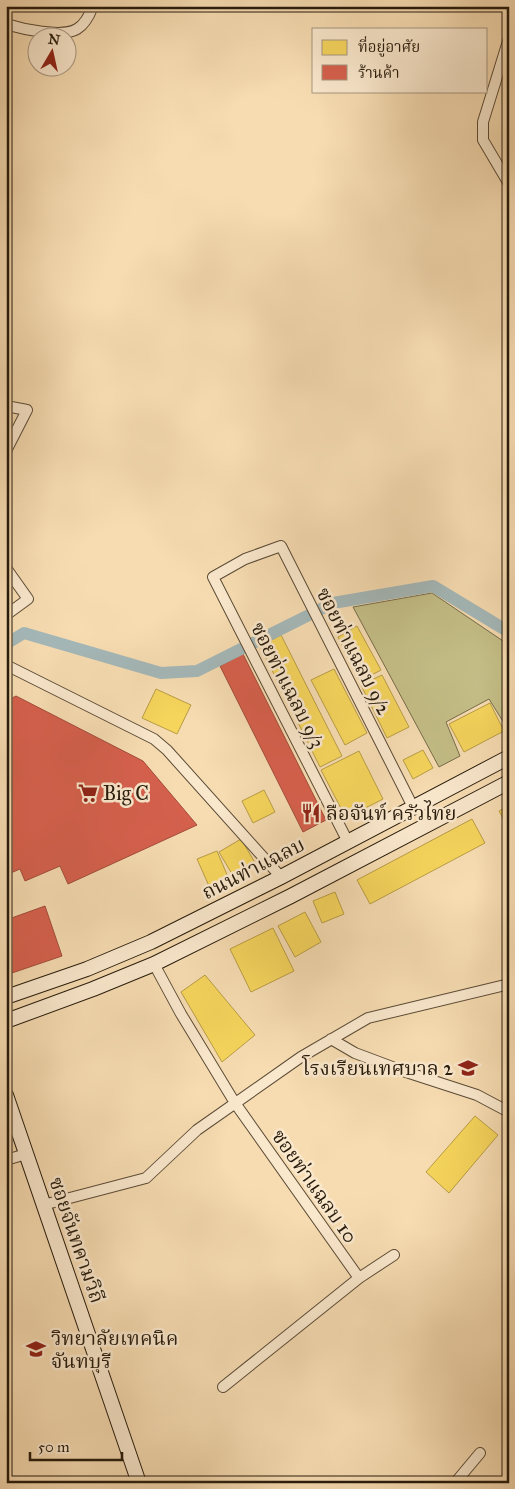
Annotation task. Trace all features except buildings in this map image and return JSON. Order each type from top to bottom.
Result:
[{"type":"main road","name":"ถนนท่าแฉลบ","points":[[6,997],[86,969],[151,942],[281,877],[509,757]]},
{"type":"main road","name":"ถนนท่าแฉลบ","points":[[6,1021],[154,964],[291,896],[509,782]]},
{"type":"main road","points":[[281,877],[291,896]]},
{"type":"main road","name":"ซอยจันทคามวิถี","points":[[6,1095],[139,1483]]},
{"type":"street","points":[[6,24],[55,34],[77,29],[89,15],[93,6]]},
{"type":"street","points":[[509,38],[483,122],[483,140],[509,184]]},
{"type":"street","points":[[6,406],[27,410],[6,451]]},
{"type":"street","name":"ซอยท่าแฉลบ 9/2","points":[[245,559],[281,546],[413,807]]},
{"type":"street","name":"ซอยท่าแฉลบ 9/3","points":[[245,559],[214,577],[348,842]]},
{"type":"street","points":[[6,568],[28,600],[6,615]]},
{"type":"street","points":[[6,665],[154,739],[167,750],[281,877]]},
{"type":"street","name":"ซอยท่าแฉลบ 10","points":[[154,964],[181,1014],[235,1103],[358,1278]]},
{"type":"street","points":[[43,1205],[146,1178],[197,1130],[301,1057],[368,1018],[509,984]]},
{"type":"street","points":[[331,1039],[355,1053],[477,1095],[509,1112]]},
{"type":"street","points":[[6,1160],[26,1154]]},
{"type":"street","points":[[223,1387],[358,1278],[394,1254]]},
{"type":"street","points":[[455,1483],[480,1453]]},
{"type":"shaded area","points":[[432,593],[509,645],[509,731],[489,699],[446,722],[460,756],[439,767],[353,607]]},
{"type":"waterway","points":[[6,644],[24,633],[161,673],[197,671],[333,603],[433,586],[509,632]]},
{"type":"place","name":"Big C","points":[[88,793]]},
{"type":"place","name":"ลือจันท์ ครัวไทย","points":[[311,813]]},
{"type":"place","name":"โรงเรียนเทศบาล 2","points":[[468,1068]]},
{"type":"place","name":"วิทยาลัยเทคนิค จันทบุรี","points":[[36,1349]]}]
